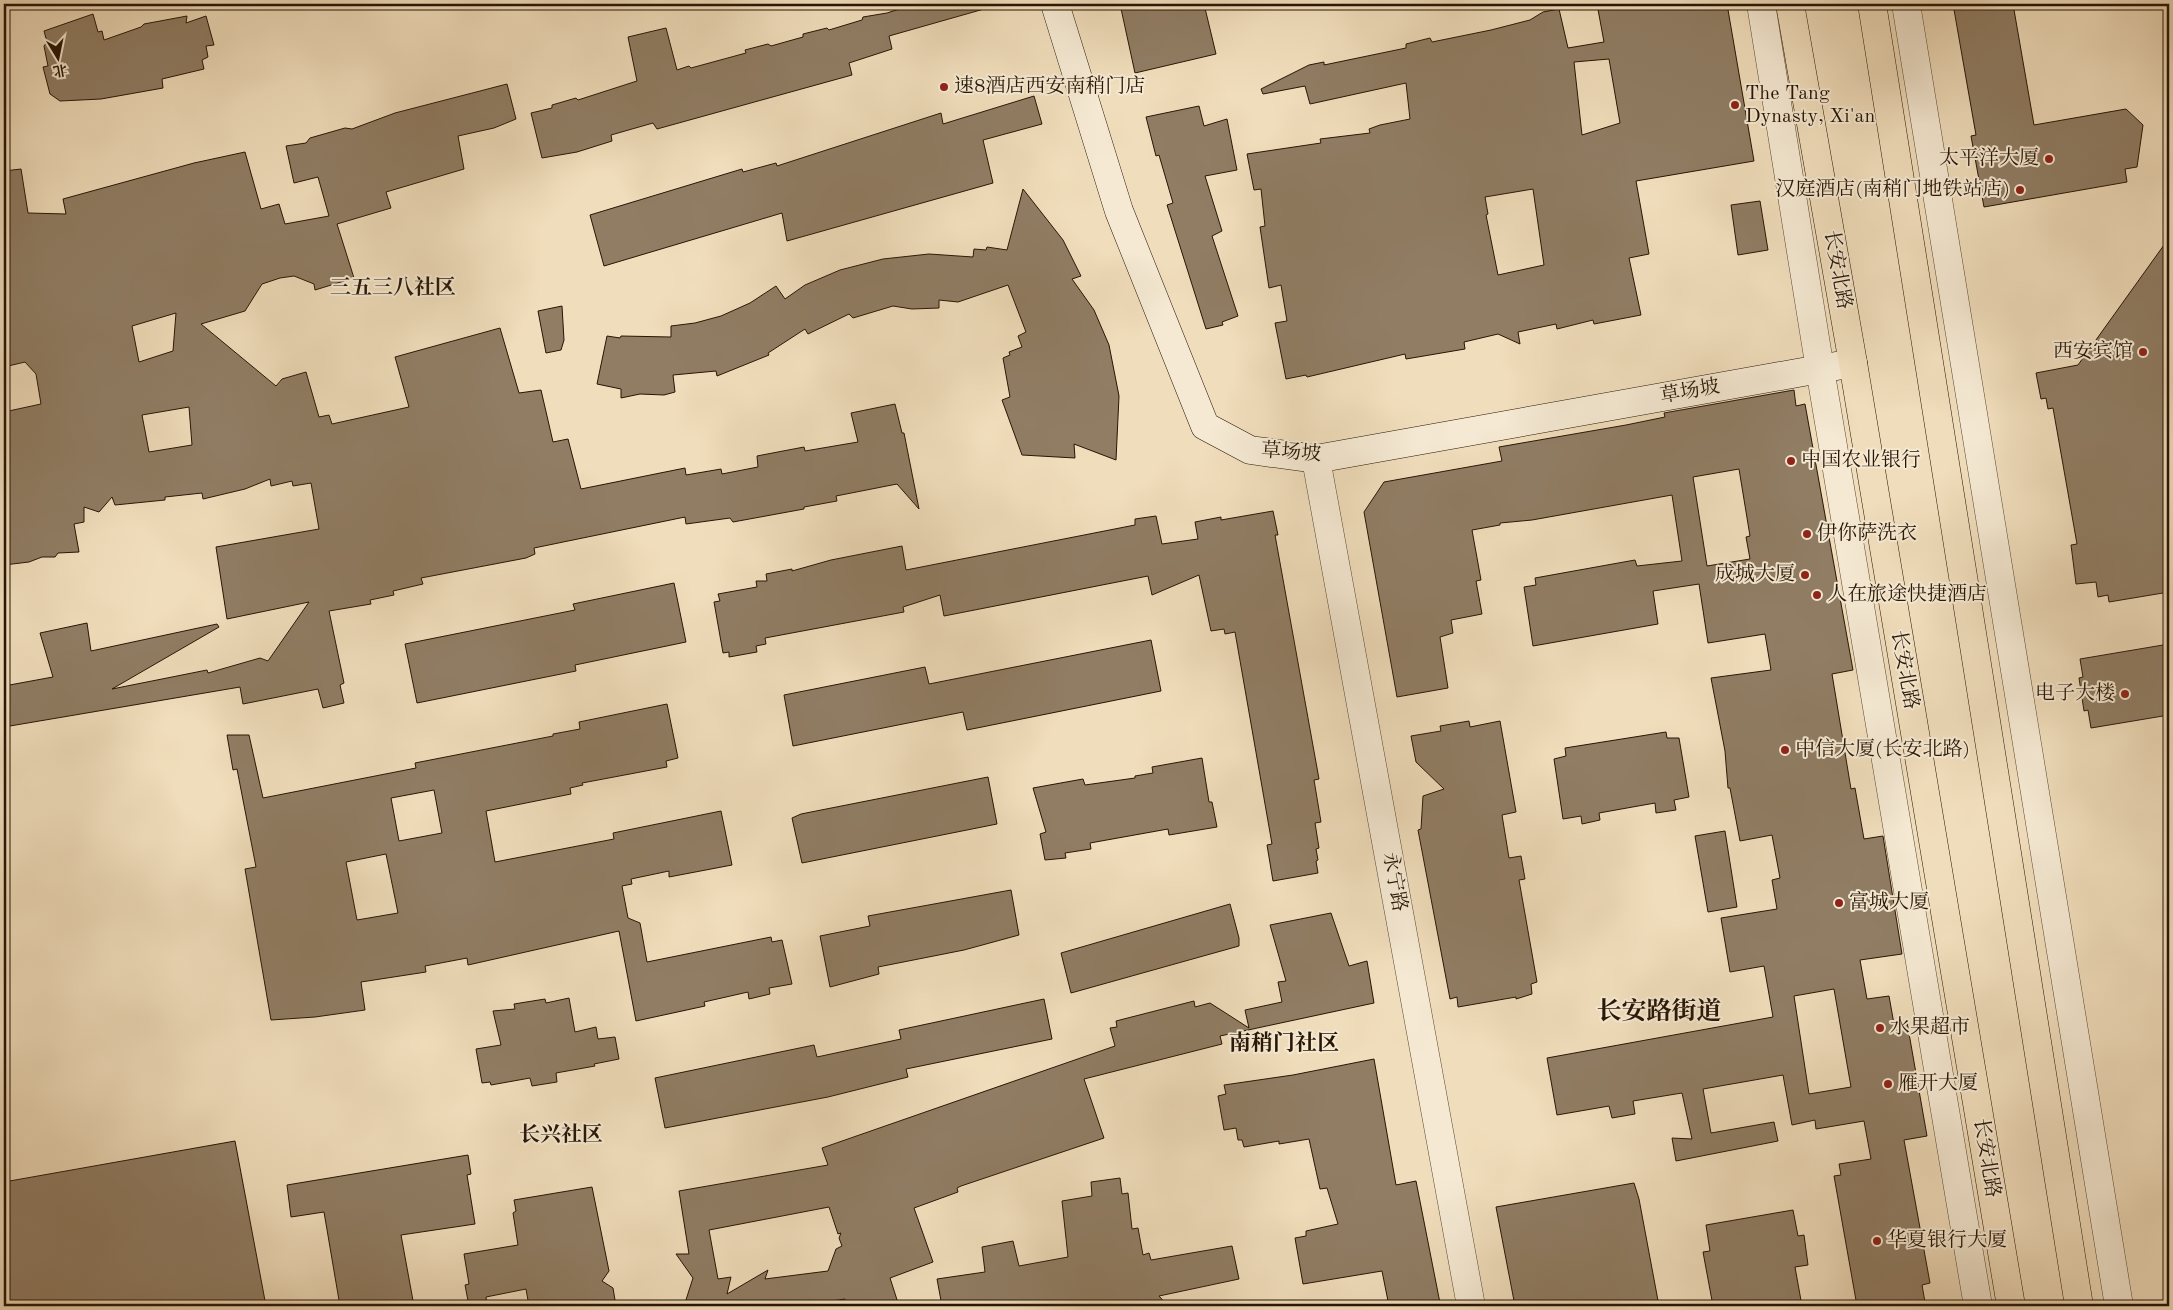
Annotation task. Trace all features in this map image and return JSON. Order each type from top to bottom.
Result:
[{"type":"main road","name":"长安北路","points":[[1790,4],[1853,363],[2010,1306]]},
{"type":"main road","points":[[1872,4],[2079,1306]]},
{"type":"street","name":"草场坡","points":[[1055,4],[1119,211],[1205,426],[1250,450],[1316,459],[1853,363]]},
{"type":"street","points":[[1761,4],[1820,369],[1978,1306]]},
{"type":"street","points":[[1906,4],[2119,1306]]},
{"type":"street","name":"永宁路","points":[[1316,459],[1471,1306]]},
{"type":"building","points":[[915,4],[983,4],[984,9],[889,36],[892,49],[849,63],[852,75],[657,129],[653,123],[611,135],[612,141],[577,152],[542,158],[531,113],[552,108],[552,105],[576,98],[578,100],[637,81],[628,37],[666,28],[677,70],[746,53],[745,50],[768,44],[771,46],[803,37],[803,34],[827,28],[829,30],[862,20],[863,17],[887,13]]},
{"type":"building","points":[[1120,4],[1204,4],[1216,54],[1135,73]]},
{"type":"building","points":[[1597,4],[1727,4],[1754,161],[1636,181],[1649,254],[1629,258],[1641,315],[1594,324],[1593,320],[1557,329],[1556,324],[1518,332],[1520,344],[1498,334],[1464,342],[1465,349],[1406,359],[1405,354],[1307,377],[1306,375],[1286,379],[1275,323],[1287,321],[1281,285],[1269,288],[1260,227],[1265,226],[1261,189],[1254,190],[1247,154],[1321,143],[1320,139],[1370,133],[1369,129],[1380,125],[1410,119],[1406,83],[1310,104],[1305,86],[1263,94],[1261,89],[1309,65],[1324,62],[1324,65],[1406,48],[1406,44],[1430,38],[1432,42],[1491,30],[1530,20],[1543,12],[1559,9],[1568,48],[1604,42]],"holes":[[[1609,59],[1620,123],[1582,135],[1574,62]],[[1533,189],[1544,265],[1498,275],[1486,215],[1488,214],[1485,197]]]},
{"type":"building","points":[[1953,4],[2013,4],[2034,125],[2126,109],[2143,125],[2137,167],[2125,169],[2127,182],[1984,207],[1971,136],[1976,135]]},
{"type":"building","points":[[93,14],[98,32],[102,31],[104,40],[141,27],[144,24],[187,16],[186,23],[206,16],[214,45],[206,46],[208,57],[202,60],[204,69],[162,79],[163,88],[101,99],[60,101],[50,94],[43,67],[48,66],[44,46],[47,42],[44,31]]},
{"type":"building","points":[[507,84],[516,119],[494,128],[458,136],[464,169],[386,192],[391,208],[337,224],[354,278],[315,290],[314,284],[294,276],[280,278],[262,284],[245,311],[201,324],[276,386],[282,379],[306,372],[319,417],[329,415],[332,424],[409,407],[395,357],[500,328],[519,393],[541,390],[553,442],[568,439],[581,489],[685,468],[686,475],[721,469],[722,474],[758,467],[757,456],[804,447],[805,451],[858,442],[851,413],[895,404],[902,433],[904,433],[919,509],[897,484],[836,496],[837,501],[804,507],[804,509],[733,522],[730,518],[686,524],[685,517],[534,548],[535,554],[526,558],[421,578],[423,584],[393,591],[394,595],[370,600],[371,604],[329,611],[344,683],[340,685],[344,703],[323,708],[318,689],[243,704],[240,687],[4,727],[4,686],[53,677],[40,633],[87,623],[91,651],[217,624],[219,627],[112,689],[207,670],[208,673],[260,658],[268,661],[309,602],[227,619],[216,547],[319,529],[311,483],[293,486],[292,481],[271,486],[270,479],[245,489],[203,499],[202,493],[165,497],[165,500],[115,505],[112,497],[99,512],[84,507],[84,522],[74,524],[79,552],[58,553],[55,557],[42,557],[29,562],[4,565],[4,412],[41,404],[36,374],[25,362],[4,367],[4,171],[21,169],[28,213],[66,214],[63,199],[194,163],[245,152],[261,209],[279,204],[285,224],[329,216],[318,177],[294,183],[286,146],[306,143],[310,138],[345,128],[352,129],[395,113]],"holes":[[[176,313],[173,351],[139,362],[132,326]],[[189,407],[192,445],[149,452],[142,415]]]},
{"type":"building","points":[[1034,96],[1042,124],[983,140],[993,183],[787,241],[782,213],[604,266],[590,215],[742,169],[743,172],[776,163],[777,166],[941,113],[943,124]]},
{"type":"building","points":[[1199,106],[1204,126],[1227,119],[1237,170],[1205,176],[1222,231],[1212,236],[1238,316],[1222,322],[1223,325],[1206,329],[1167,205],[1173,203],[1159,155],[1156,156],[1146,117]]},
{"type":"building","points":[[1023,189],[1063,240],[1081,276],[1072,279],[1094,310],[1109,345],[1119,396],[1116,460],[1074,444],[1075,458],[1022,455],[1002,400],[1010,397],[1003,358],[1010,355],[1009,352],[1022,347],[1018,336],[1026,332],[1008,285],[958,302],[939,300],[939,308],[912,309],[893,306],[853,318],[849,314],[808,334],[805,329],[768,353],[769,355],[717,376],[716,371],[673,375],[675,392],[664,395],[640,394],[621,398],[621,389],[597,384],[607,336],[620,338],[621,336],[671,337],[671,326],[695,323],[721,316],[750,303],[776,286],[785,299],[805,285],[840,270],[883,259],[929,254],[973,257],[974,249],[986,250],[987,247],[1007,250]]},
{"type":"building","points":[[1760,201],[1768,250],[1738,255],[1731,205]]},
{"type":"building","points":[[2169,238],[2169,592],[2109,602],[2108,595],[2098,597],[2096,582],[2076,584],[2071,545],[2077,544],[2053,408],[2048,409],[2046,398],[2041,399],[2036,373],[2078,365]]},
{"type":"building","points":[[562,306],[564,340],[561,350],[546,353],[538,311]]},
{"type":"building","points":[[1794,390],[1796,406],[1805,404],[1853,670],[1832,674],[1851,789],[1855,788],[1864,839],[1883,836],[1902,954],[1860,960],[1867,999],[1889,996],[1894,1024],[1907,1022],[1927,1136],[1904,1140],[1930,1283],[1922,1285],[1925,1302],[1920,1303],[1921,1306],[1857,1306],[1834,1176],[1841,1175],[1839,1164],[1871,1159],[1864,1121],[1816,1129],[1815,1120],[1792,1125],[1783,1075],[1703,1089],[1711,1133],[1774,1122],[1778,1141],[1676,1161],[1672,1138],[1692,1139],[1682,1093],[1633,1101],[1635,1114],[1612,1118],[1609,1106],[1557,1115],[1547,1058],[1773,1017],[1764,966],[1730,972],[1721,918],[1777,909],[1772,880],[1780,878],[1772,835],[1740,841],[1730,788],[1728,788],[1725,751],[1711,678],[1771,670],[1765,634],[1708,643],[1699,584],[1653,591],[1658,624],[1533,646],[1524,587],[1536,585],[1535,578],[1635,560],[1637,566],[1682,561],[1672,495],[1532,520],[1500,523],[1500,525],[1472,530],[1481,580],[1476,581],[1482,614],[1451,620],[1453,633],[1440,637],[1448,688],[1397,697],[1364,512],[1384,482],[1502,461],[1499,447],[1665,417],[1664,413]],"holes":[[[1739,469],[1750,536],[1746,537],[1750,559],[1707,566],[1693,477]],[[1834,989],[1851,1087],[1809,1094],[1794,996]]]},
{"type":"building","points":[[1273,511],[1278,535],[1275,535],[1319,779],[1314,780],[1321,822],[1315,823],[1319,848],[1316,849],[1318,873],[1273,881],[1267,845],[1272,844],[1235,632],[1225,634],[1224,629],[1211,631],[1199,575],[1152,595],[1148,576],[944,616],[940,595],[903,607],[904,612],[765,638],[766,644],[756,646],[757,652],[729,657],[729,652],[723,653],[714,602],[720,601],[718,594],[757,587],[756,581],[767,581],[766,574],[792,569],[792,571],[831,560],[902,546],[906,570],[1135,525],[1135,519],[1156,516],[1162,544],[1198,539],[1195,522],[1221,517],[1221,520]]},
{"type":"building","points":[[674,583],[686,642],[575,665],[576,671],[417,703],[405,644],[575,610],[573,604]]},
{"type":"building","points":[[1151,640],[1161,691],[967,730],[963,712],[793,746],[784,695],[925,667],[929,684]]},
{"type":"building","name":"电子大楼","points":[[2169,644],[2169,715],[2091,728],[2088,710],[2084,711],[2079,678],[2083,677],[2080,659]]},
{"type":"building","points":[[667,704],[678,758],[666,761],[667,767],[582,783],[583,785],[570,788],[571,794],[486,811],[495,862],[614,839],[613,833],[721,811],[732,865],[669,877],[669,871],[631,879],[632,884],[622,886],[628,918],[640,923],[647,962],[771,937],[772,942],[782,940],[792,984],[769,988],[770,994],[749,999],[748,992],[704,1002],[705,1006],[636,1021],[619,931],[468,965],[467,958],[425,966],[426,972],[361,982],[365,1010],[315,1017],[271,1020],[245,869],[256,867],[237,769],[233,770],[227,735],[249,735],[263,798],[416,768],[415,763],[553,736],[553,734],[580,729],[579,722]],"holes":[[[434,790],[442,833],[399,841],[391,798]],[[386,854],[398,913],[357,920],[346,862]]]},
{"type":"building","points":[[1469,721],[1470,727],[1500,721],[1516,812],[1502,815],[1509,858],[1521,856],[1525,879],[1519,880],[1537,982],[1531,984],[1532,994],[1516,999],[1516,997],[1458,1007],[1457,997],[1450,999],[1418,830],[1421,829],[1423,796],[1444,789],[1416,762],[1411,736],[1441,731],[1440,726]]},
{"type":"building","points":[[1666,732],[1667,738],[1679,738],[1689,797],[1674,800],[1676,810],[1656,813],[1655,803],[1599,813],[1600,820],[1582,824],[1581,816],[1563,819],[1554,759],[1566,756],[1565,748]]},
{"type":"building","points":[[1202,758],[1209,802],[1212,802],[1217,827],[1169,835],[1168,829],[1090,843],[1091,849],[1065,853],[1066,858],[1045,860],[1040,834],[1046,832],[1033,788],[1083,779],[1085,785],[1135,778],[1135,776],[1153,773],[1152,767]]},
{"type":"building","points":[[988,777],[997,824],[802,863],[792,818],[801,814]]},
{"type":"building","points":[[1725,831],[1737,907],[1708,912],[1695,836]]},
{"type":"building","points":[[1011,890],[1019,935],[964,950],[878,967],[879,974],[830,987],[820,936],[870,926],[868,916]]},
{"type":"building","points":[[1230,904],[1239,938],[1239,946],[1071,993],[1061,953]]},
{"type":"building","points":[[1331,913],[1349,966],[1367,961],[1374,1003],[1220,1036],[1222,1044],[1084,1079],[1104,1138],[961,1186],[957,1188],[958,1192],[914,1208],[933,1262],[890,1278],[899,1306],[846,1306],[845,1299],[802,1306],[684,1306],[693,1278],[676,1254],[689,1254],[679,1191],[828,1165],[822,1148],[1115,1046],[1110,1028],[1117,1027],[1116,1021],[1194,1001],[1195,1007],[1210,1003],[1249,1028],[1245,1010],[1282,1002],[1278,982],[1286,981],[1270,925]],"holes":[[[829,1207],[838,1234],[841,1233],[839,1238],[842,1246],[836,1249],[828,1271],[765,1279],[768,1270],[727,1294],[731,1277],[718,1279],[709,1230]]]},
{"type":"building","points":[[569,998],[575,1032],[596,1027],[598,1039],[615,1037],[619,1059],[594,1064],[595,1066],[556,1073],[557,1082],[532,1086],[530,1078],[491,1085],[490,1082],[482,1083],[476,1049],[501,1045],[493,1011],[515,1009],[514,1004],[545,999],[546,1003]]},
{"type":"building","points":[[1044,999],[1052,1039],[906,1069],[908,1077],[828,1097],[665,1128],[655,1078],[814,1045],[817,1057],[901,1039],[899,1030]]},
{"type":"building","points":[[1374,1059],[1396,1185],[1416,1181],[1440,1303],[1425,1306],[1389,1306],[1382,1271],[1303,1284],[1295,1238],[1306,1236],[1306,1231],[1338,1224],[1327,1188],[1320,1189],[1309,1139],[1279,1144],[1279,1141],[1244,1147],[1242,1140],[1238,1140],[1236,1128],[1224,1130],[1218,1096],[1226,1094],[1224,1085],[1293,1075]]},
{"type":"building","points":[[235,1141],[266,1306],[4,1306],[4,1182]]},
{"type":"building","points":[[468,1155],[471,1174],[467,1175],[475,1224],[401,1235],[414,1306],[340,1306],[324,1212],[291,1217],[287,1185]]},
{"type":"building","points":[[1120,1178],[1122,1194],[1128,1193],[1132,1229],[1138,1228],[1143,1255],[1149,1253],[1151,1260],[1232,1246],[1239,1279],[1159,1296],[1168,1306],[942,1306],[937,1279],[985,1272],[982,1247],[1013,1241],[1019,1266],[1068,1257],[1062,1201],[1092,1196],[1091,1182]]},
{"type":"building","points":[[1634,1183],[1639,1199],[1659,1306],[1515,1306],[1496,1207]]},
{"type":"building","points":[[592,1187],[609,1271],[602,1281],[613,1288],[616,1306],[529,1306],[526,1289],[486,1297],[487,1306],[469,1306],[465,1285],[469,1284],[464,1254],[518,1245],[513,1213],[516,1211],[514,1200]]},
{"type":"building","points":[[1793,1210],[1798,1236],[1804,1235],[1808,1265],[1795,1267],[1802,1306],[1713,1306],[1703,1252],[1710,1251],[1706,1225]]},
{"type":"place","name":"速8酒店西安南稍门店","points":[[944,87]]},
{"type":"place","name":"The Tang Dynasty, Xi'an","points":[[1735,105]]},
{"type":"place","name":"太平洋大厦","points":[[2049,159]]},
{"type":"place","name":"汉庭酒店(南稍门地铁站店)","points":[[2020,190]]},
{"type":"place","name":"西安宾馆","points":[[2143,352]]},
{"type":"place","name":"中国农业银行","points":[[1791,461]]},
{"type":"place","name":"伊你萨洗衣","points":[[1807,534]]},
{"type":"place","name":"成城大厦","points":[[1805,575]]},
{"type":"place","name":"人在旅途快捷酒店","points":[[1817,595]]},
{"type":"place","name":"电子大楼","points":[[2125,694]]},
{"type":"place","name":"中信大厦(长安北路)","points":[[1785,750]]},
{"type":"place","name":"富城大厦","points":[[1839,903]]},
{"type":"place","name":"水果超市","points":[[1880,1028]]},
{"type":"place","name":"雁开大厦","points":[[1888,1084]]},
{"type":"place","name":"华夏银行大厦","points":[[1877,1241]]},
{"type":"district","name":"三五三八社区","points":[[393,288]]},
{"type":"district","name":"长安路街道","points":[[1659,1012]]},
{"type":"district","name":"南稍门社区","points":[[1284,1044]]},
{"type":"district","name":"长兴社区","points":[[561,1135]]}]
